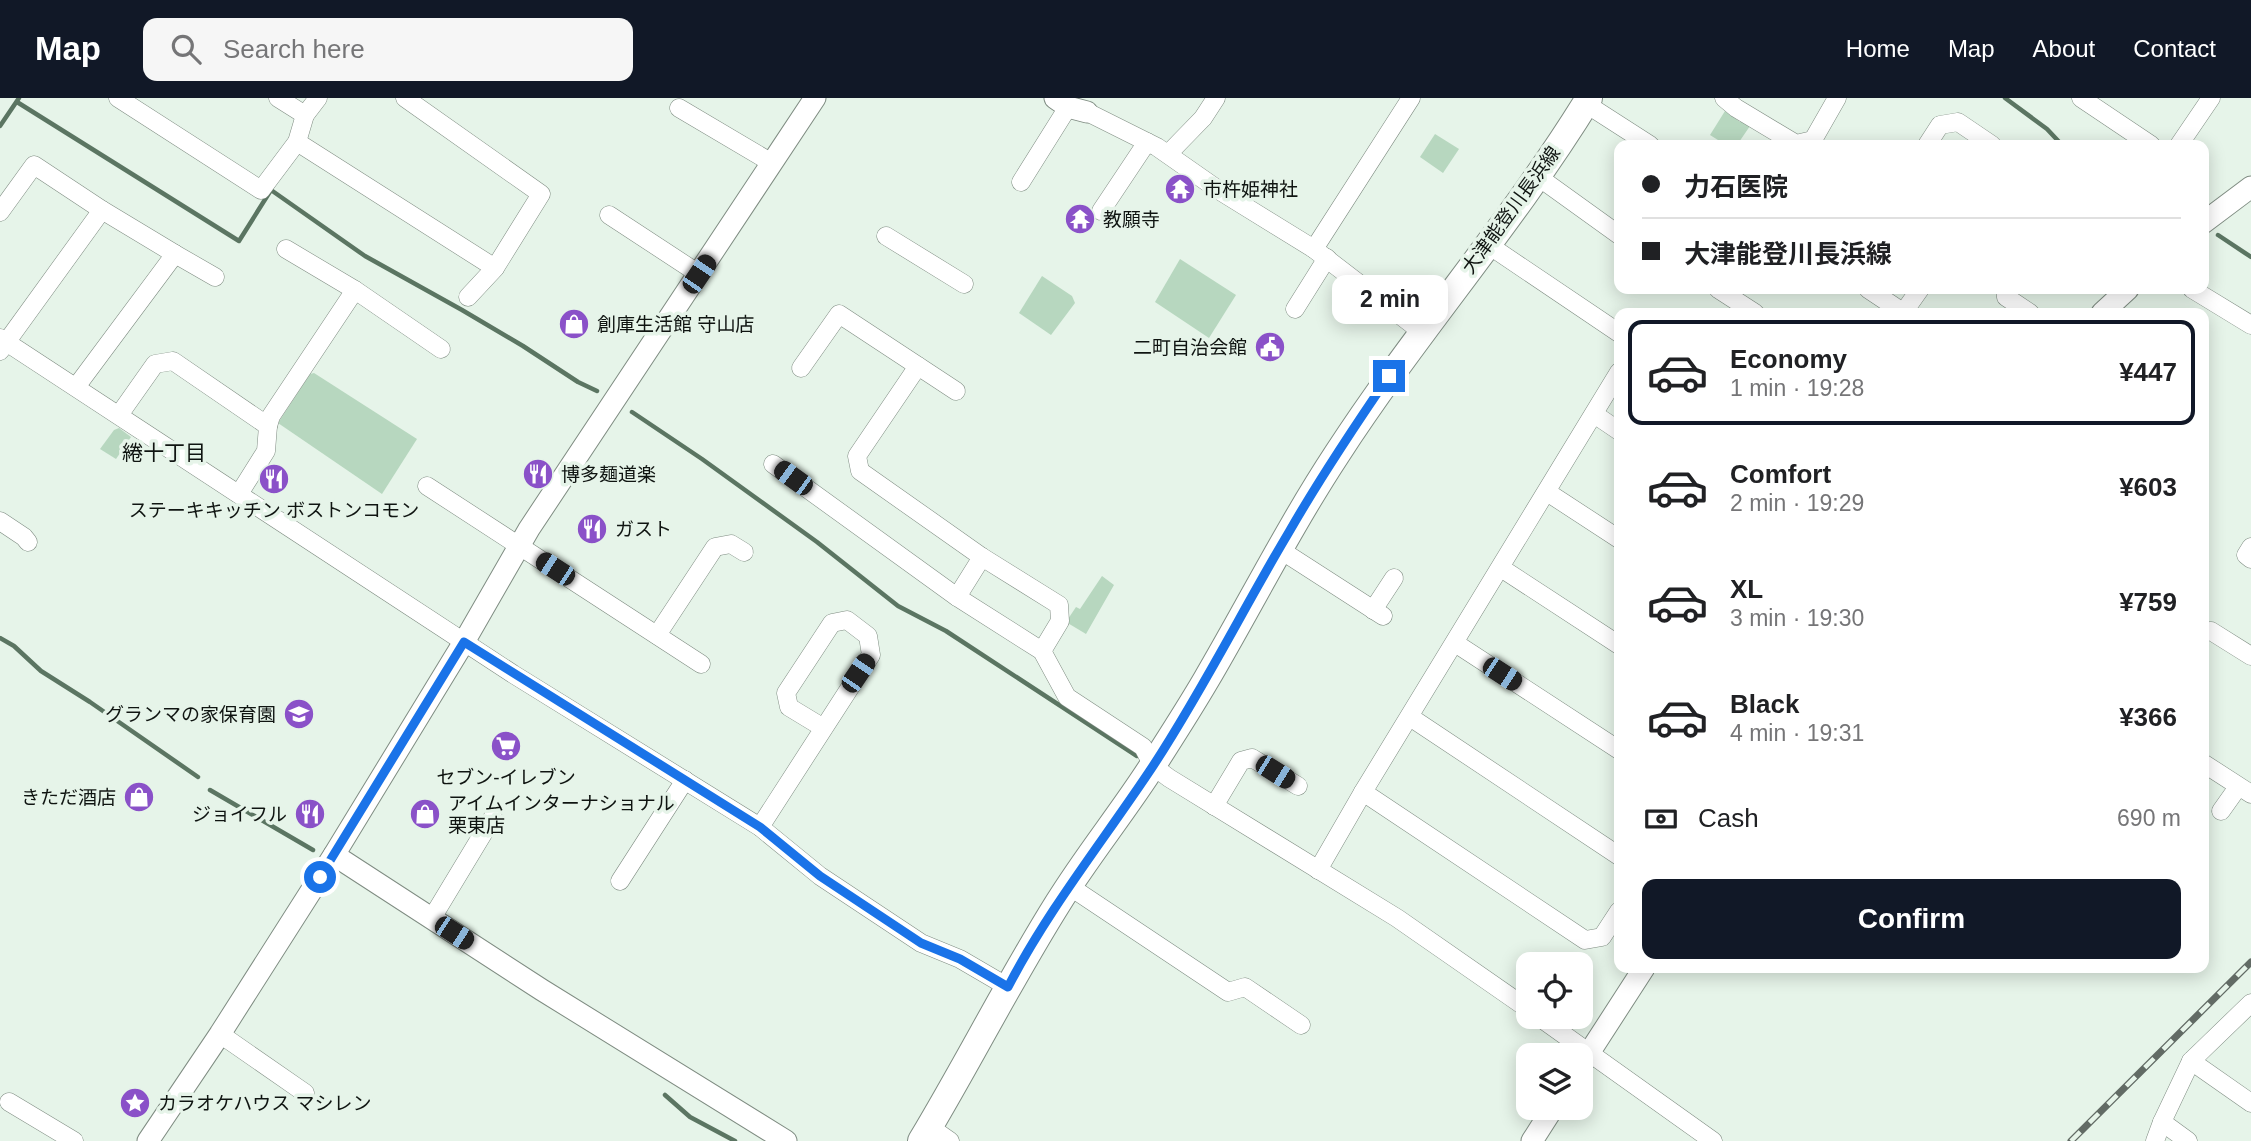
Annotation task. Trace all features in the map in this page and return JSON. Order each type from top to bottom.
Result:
[{"type":"main road","name":"大津能登川長浜線","points":[[934,1136],[1008,987],[1069,886],[1153,766],[1345,441],[1389,376],[1537,176],[1587,102]]},
{"type":"street","points":[[118,98],[261,190],[297,142],[305,115],[318,98]]},
{"type":"street","points":[[278,98],[305,115]]},
{"type":"street","points":[[405,98],[541,194],[495,268],[468,298]]},
{"type":"street","points":[[148,1141],[334,855],[520,546],[815,98]]},
{"type":"street","points":[[1168,154],[1202,118],[1216,98]]},
{"type":"street","points":[[1295,309],[1320,253],[1411,98]]},
{"type":"street","points":[[1724,98],[1789,140]]},
{"type":"street","points":[[1813,140],[1837,98]]},
{"type":"street","points":[[2081,98],[2144,140]]},
{"type":"street","points":[[2182,140],[2211,98]]},
{"type":"street","points":[[1587,102],[1642,140]]},
{"type":"street","points":[[1021,182],[1070,106],[1168,154],[1220,191],[1320,253],[1422,332]]},
{"type":"street","points":[[679,108],[772,163]]},
{"type":"street","points":[[1930,140],[1940,125],[1958,122],[1985,140]]},
{"type":"street","points":[[297,142],[495,268]]},
{"type":"street","points":[[1101,211],[1147,142]]},
{"type":"street","points":[[0,212],[34,165],[102,210],[215,277]]},
{"type":"street","points":[[1537,176],[1614,231]]},
{"type":"street","points":[[2209,218],[2251,187]]},
{"type":"street","points":[[102,210],[2,344],[76,387],[464,642],[760,827],[820,876],[921,943],[960,959],[1008,987]]},
{"type":"street","points":[[609,215],[699,274]]},
{"type":"street","points":[[886,236],[964,284]]},
{"type":"street","points":[[1487,244],[1614,330]]},
{"type":"street","points":[[286,249],[355,290],[441,349]]},
{"type":"street","points":[[76,387],[175,254]]},
{"type":"street","points":[[239,494],[266,451],[271,416],[355,290]]},
{"type":"street","points":[[1726,294],[1747,308]]},
{"type":"street","points":[[1876,294],[1896,308]]},
{"type":"street","points":[[2006,294],[2022,308]]},
{"type":"street","points":[[2107,308],[2123,294]]},
{"type":"street","points":[[2200,294],[2251,325]]},
{"type":"street","points":[[801,368],[839,314],[956,391]]},
{"type":"street","points":[[119,415],[155,365],[173,361],[268,426]]},
{"type":"street","points":[[918,366],[857,456],[860,471],[982,557],[1059,605],[1060,621],[1042,650]]},
{"type":"street","points":[[1318,870],[1614,380]]},
{"type":"street","points":[[1594,414],[1614,428]]},
{"type":"street","points":[[773,464],[957,597],[1042,650],[1067,697],[1143,747],[1153,766],[1397,918],[1516,1001]]},
{"type":"street","points":[[427,486],[701,664]]},
{"type":"street","points":[[1547,492],[1614,536]]},
{"type":"street","points":[[0,521],[28,542]]},
{"type":"street","points":[[657,635],[715,547],[731,544],[744,552]]},
{"type":"street","points":[[2251,547],[2246,555],[2251,559]]},
{"type":"street","points":[[1279,549],[1378,613],[1394,578]]},
{"type":"street","points":[[957,597],[982,557]]},
{"type":"street","points":[[1501,568],[1614,642]]},
{"type":"street","points":[[760,827],[870,654],[868,636],[847,620],[832,623],[786,693],[789,707],[822,727]]},
{"type":"street","points":[[2209,631],[2251,656]]},
{"type":"street","points":[[1455,643],[1614,747]]},
{"type":"street","points":[[1410,717],[1614,853]]},
{"type":"street","points":[[1214,806],[1241,761],[1252,758],[1298,786]]},
{"type":"street","points":[[2209,767],[2245,790],[2221,811]]},
{"type":"street","points":[[620,881],[685,780]]},
{"type":"street","points":[[1363,792],[1585,940],[1602,937],[1614,919]]},
{"type":"street","points":[[432,918],[493,817]]},
{"type":"street","points":[[334,855],[542,990],[786,1141]]},
{"type":"street","points":[[1069,886],[1228,992],[1245,987],[1301,1025]]},
{"type":"street","points":[[1593,1047],[1641,973]]},
{"type":"street","points":[[2155,1141],[2191,1061],[2251,1003]]},
{"type":"street","points":[[1552,1029],[1567,1043]]},
{"type":"street","points":[[220,1034],[305,1093]]},
{"type":"street","points":[[2191,1061],[2251,1103]]},
{"type":"street","points":[[1593,1064],[1713,1141]]},
{"type":"street","points":[[9,1102],[74,1141]]},
{"type":"street","points":[[1536,1140],[1547,1120]]},
{"type":"street","points":[[2162,1122],[2188,1141]]},
{"type":"green space","points":[[1725,111],[1750,126],[1740,140],[1718,140],[1710,135]]},
{"type":"green space","points":[[1435,134],[1459,149],[1443,173],[1420,157]]},
{"type":"green space","points":[[1180,259],[1236,295],[1209,338],[1155,302]]},
{"type":"green space","points":[[1042,276],[1072,296],[1075,303],[1051,335],[1019,313]]},
{"type":"green space","points":[[314,373],[417,439],[382,494],[278,423],[310,374]]},
{"type":"green space","points":[[119,428],[131,437],[116,459],[100,449],[114,430]]},
{"type":"green space","points":[[1102,576],[1114,585],[1086,634],[1066,622],[1076,607],[1080,609]]},
{"type":"waterway","points":[[0,126],[19,98]]},
{"type":"waterway","points":[[2005,98],[2047,129],[2057,140]]},
{"type":"waterway","points":[[17,102],[239,241],[271,190],[365,256],[462,310],[597,391]]},
{"type":"waterway","points":[[2218,235],[2251,257]]},
{"type":"waterway","points":[[632,412],[817,542],[898,606],[946,631],[1137,756]]},
{"type":"waterway","points":[[0,638],[14,646],[41,671],[198,777]]},
{"type":"waterway","points":[[210,790],[313,850]]},
{"type":"waterway","points":[[665,1095],[690,1117],[735,1141]]},
{"type":"railway","points":[[2071,1141],[2251,962]]},
{"type":"place","name":"市杵姫神社","points":[[1180,189]]},
{"type":"place","name":"教願寺","points":[[1080,219]]},
{"type":"place","name":"創庫生活館 守山店","points":[[574,324]]},
{"type":"place","name":"二町自治会館","points":[[1270,347]]},
{"type":"place","name":"博多麺道楽","points":[[538,474]]},
{"type":"place","name":"ステーキキッチン ボストンコモン","points":[[274,479]]},
{"type":"place","name":"ガスト","points":[[592,529]]},
{"type":"place","name":"グランマの家保育園","points":[[299,714]]},
{"type":"place","name":"セブン-イレブン","points":[[506,746]]},
{"type":"place","name":"きただ酒店","points":[[139,797]]},
{"type":"place","name":"ジョイフル","points":[[310,814]]},
{"type":"place","name":"アイムインターナショナル 栗東店","points":[[425,814]]},
{"type":"place","name":"カラオケハウス マシレン","points":[[135,1103]]},
{"type":"district","name":"綣十丁目","points":[[164,452]]},
{"type":"route","points":[[320,877],[464,642],[760,827],[820,876],[921,943],[960,959],[1008,987],[1069,886],[1153,766],[1206,680],[1287,534],[1389,376]]}]
